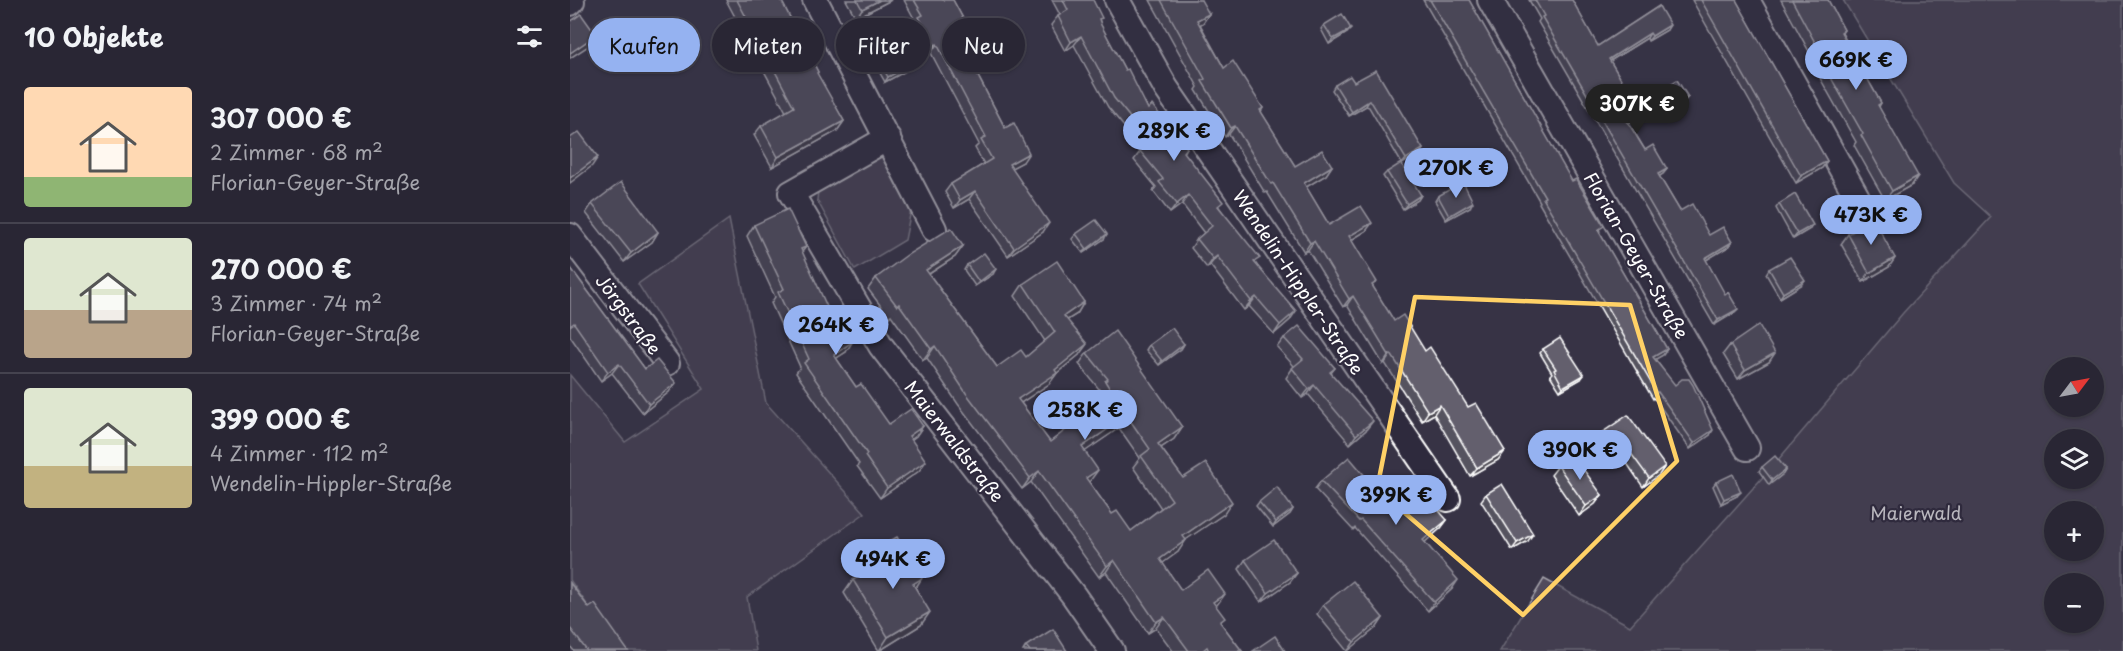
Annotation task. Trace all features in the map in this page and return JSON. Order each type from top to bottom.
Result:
[{"type":"street","points":[[815,0],[934,229]]},
{"type":"street","name":"Wendelin-Hippler-Straße","points":[[1117,0],[1166,88],[1448,499]]},
{"type":"street","name":"Florian-Geyer-Straße","points":[[1490,0],[1747,448]]},
{"type":"street","points":[[1747,0],[1857,197]]},
{"type":"street","name":"Maierwaldstraße","points":[[888,138],[791,193],[881,346],[1074,596],[1113,651]]},
{"type":"street","name":"Jörgstraße","points":[[570,236],[667,363]]},
{"type":"highlighted area","points":[[1415,297],[1630,305],[1677,461],[1523,615],[1377,489]]},
{"type":"green space","name":"Maierwald","points":[[1843,0],[2123,0],[2123,651],[1500,651],[1544,579],[1630,626],[1778,460],[1903,313],[1991,217],[1954,183]]},
{"type":"green space","points":[[878,155],[894,164],[913,200],[905,240],[855,270],[817,200],[818,191]]},
{"type":"green space","points":[[729,219],[766,403],[865,513],[747,597],[756,651],[619,651],[570,580],[570,375],[625,442],[704,389],[638,284]]},
{"type":"building","points":[[737,0],[781,0],[790,18],[747,18]]},
{"type":"building","points":[[857,0],[880,0],[862,9]]},
{"type":"building","points":[[914,0],[953,0],[963,18],[942,18],[942,53],[930,36],[930,18],[920,18],[923,15]]},
{"type":"building","points":[[1063,0],[1093,0],[1102,18],[1099,19],[1101,25],[1125,70],[1128,69],[1148,109],[1152,105],[1187,148],[1184,152],[1223,202],[1218,206],[1260,258],[1254,262],[1296,311],[1280,325],[1256,297],[1251,301],[1217,256],[1213,259],[1197,239],[1212,226],[1188,195],[1177,204],[1159,182],[1163,179],[1140,151],[1150,142],[1114,98],[1081,36],[1071,42],[1058,16],[1068,10]]},
{"type":"building","points":[[1161,0],[1201,0],[1209,14],[1197,20],[1224,68],[1233,61],[1263,108],[1260,110],[1295,166],[1322,150],[1332,166],[1304,183],[1329,225],[1361,206],[1372,223],[1349,236],[1377,282],[1372,285],[1394,321],[1403,315],[1425,351],[1430,347],[1468,407],[1476,403],[1505,451],[1477,468],[1440,405],[1428,412],[1391,354],[1389,355],[1353,296],[1349,299],[1314,241],[1310,243],[1235,126],[1231,128],[1202,81],[1205,79]]},
{"type":"building","points":[[1430,0],[1469,0],[1572,181],[1576,179],[1604,226],[1598,230],[1667,349],[1653,357],[1675,385],[1682,379],[1689,379],[1693,385],[1713,430],[1694,443],[1657,393]]},
{"type":"building","points":[[1535,0],[1572,0],[1598,46],[1659,6],[1670,25],[1652,36],[1650,33],[1609,59],[1641,113],[1627,121],[1645,150],[1653,145],[1667,169],[1658,174],[1680,211],[1692,204],[1709,235],[1723,227],[1732,242],[1705,258],[1725,294],[1728,292],[1738,309],[1718,320],[1542,17],[1544,16]]},
{"type":"building","points":[[1701,0],[1736,0],[1827,161],[1801,176]]},
{"type":"building","points":[[1792,0],[1828,0],[1844,30],[1841,32],[1881,103],[1878,105],[1918,176],[1892,191],[1822,62],[1825,61]]},
{"type":"building","points":[[581,14],[588,24],[588,41],[570,53],[570,22]]},
{"type":"building","points":[[1342,14],[1351,29],[1333,39],[1324,25]]},
{"type":"building","points":[[1376,70],[1423,149],[1406,159],[1372,103],[1369,101],[1352,112],[1335,85],[1350,76],[1354,82]]},
{"type":"building","points":[[775,72],[818,72],[844,121],[778,157],[761,126],[794,107]]},
{"type":"building","points":[[885,72],[898,72],[888,77]]},
{"type":"building","points":[[952,72],[976,72],[1005,128],[1014,123],[1029,153],[1009,164],[1049,223],[1014,248],[975,191],[960,200],[951,184],[992,159],[981,140],[986,137]]},
{"type":"building","points":[[1677,80],[1688,97],[1672,106],[1662,89]]},
{"type":"building","points":[[579,132],[598,157],[570,178],[570,138]]},
{"type":"building","points":[[1401,163],[1421,195],[1407,204],[1387,172]]},
{"type":"building","points":[[621,182],[658,232],[631,253],[592,204]]},
{"type":"building","points":[[1463,182],[1473,202],[1449,216],[1438,196]]},
{"type":"building","points":[[1795,194],[1813,225],[1797,234],[1779,204]]},
{"type":"building","points":[[788,209],[806,247],[801,249],[837,329],[842,325],[853,341],[834,355],[856,387],[861,384],[889,424],[911,409],[923,426],[909,436],[926,461],[887,488],[865,456],[867,454],[804,363],[809,359],[778,292],[784,289],[754,225]]},
{"type":"building","points":[[1096,220],[1107,234],[1087,249],[1076,234]]},
{"type":"building","points":[[1874,220],[1895,258],[1869,273],[1848,234]]},
{"type":"building","points":[[951,228],[963,246],[926,270],[997,367],[1021,350],[1026,357],[1055,332],[1023,284],[1057,261],[1084,302],[1064,316],[1087,344],[1055,370],[1057,373],[1018,399],[1050,442],[1113,394],[1105,381],[1108,379],[1087,353],[1115,331],[1182,427],[1158,444],[1183,478],[1206,463],[1232,502],[1183,536],[1186,540],[1160,559],[1181,590],[1208,570],[1225,594],[1213,602],[1225,618],[1220,622],[1242,651],[1209,651],[1207,647],[1202,651],[1189,651],[1164,617],[1156,622],[1114,560],[1107,566],[1039,471],[1030,478],[966,393],[935,346],[931,349],[899,304],[897,306],[876,278],[907,255]],"holes":[[[1127,416],[1150,449],[1141,456],[1172,500],[1131,531],[1117,511],[1112,514],[1086,478],[1098,470],[1082,447]]]},
{"type":"building","points":[[984,253],[996,269],[979,282],[967,265]]},
{"type":"building","points":[[1790,257],[1805,280],[1783,293],[1769,269]]},
{"type":"building","points":[[570,267],[645,369],[657,360],[676,383],[649,404],[619,364],[608,372],[574,323],[570,326]]},
{"type":"building","points":[[1759,325],[1775,353],[1745,370],[1730,345]]},
{"type":"building","points":[[1299,326],[1335,368],[1330,372],[1373,421],[1356,435],[1314,385],[1309,389],[1292,368],[1303,359],[1284,338]]},
{"type":"building","points":[[1172,328],[1184,344],[1162,361],[1149,345]]},
{"type":"building","points":[[1560,338],[1584,375],[1563,387],[1554,370],[1556,369],[1543,349]]},
{"type":"building","points":[[1628,415],[1665,466],[1649,478],[1627,448],[1619,454],[1603,432]]},
{"type":"building","points":[[1573,455],[1602,495],[1586,506],[1558,466]]},
{"type":"building","points":[[1775,456],[1786,469],[1772,480],[1762,467]]},
{"type":"building","points":[[1349,457],[1394,510],[1420,489],[1447,520],[1423,540],[1458,580],[1434,602],[1361,520],[1359,521],[1321,481]]},
{"type":"building","points":[[1733,474],[1741,492],[1724,499],[1716,482]]},
{"type":"building","points":[[1502,484],[1533,534],[1517,543],[1486,494]]},
{"type":"building","points":[[1277,487],[1293,509],[1276,522],[1259,502]]},
{"type":"building","points":[[897,537],[922,578],[913,584],[930,612],[888,637],[853,580],[887,560],[879,547]]},
{"type":"building","points":[[1274,540],[1297,573],[1268,593],[1245,560]]},
{"type":"building","points":[[1353,581],[1383,618],[1354,642],[1323,605]]},
{"type":"building","points":[[570,583],[589,608],[595,604],[628,651],[587,651],[570,628]]},
{"type":"building","points":[[1053,629],[1067,651],[1030,651],[1026,646]]},
{"type":"building","points":[[1275,636],[1285,651],[1253,651]]}]
